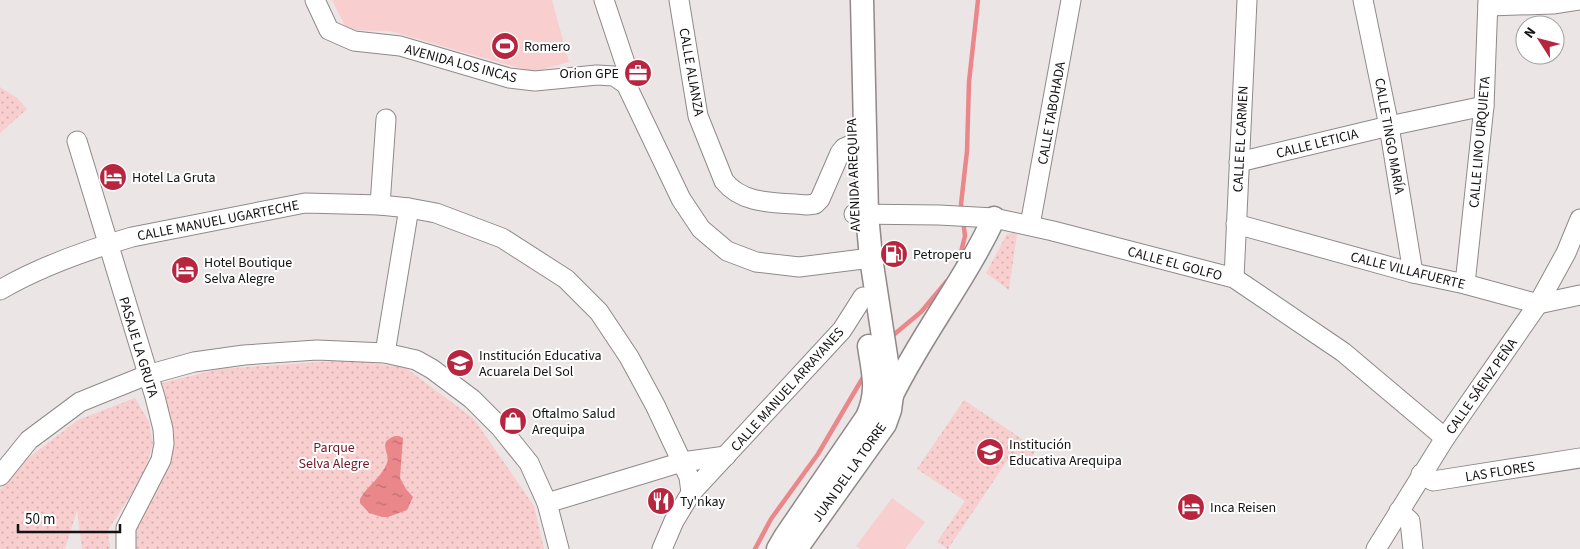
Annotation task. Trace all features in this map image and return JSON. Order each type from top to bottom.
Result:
[{"type":"main road","name":"AVENIDA AREQUIPA","points":[[848,0],[851,145],[878,353]]},
{"type":"main road","name":"AVENIDA AREQUIPA","points":[[861,214],[862,0]]},
{"type":"main road","points":[[892,395],[930,328],[976,255],[983,217]]},
{"type":"main road","name":"AVENIDA AREQUIPA","points":[[865,258],[863,296],[878,353]]},
{"type":"main road","name":"JUAN DEL LA TORRE","points":[[796,549],[884,424],[890,410],[892,395],[878,353]]},
{"type":"main road","name":"JUAN DEL LA TORRE","points":[[778,549],[867,417],[875,391],[878,353]]},
{"type":"street","name":"AVENIDA LOS INCAS","points":[[315,0],[328,30],[354,41],[400,46],[509,78],[535,80],[597,74],[614,76],[626,84]]},
{"type":"street","points":[[604,0],[628,72],[626,84],[681,199],[701,229],[727,251],[756,262],[799,268],[865,258]]},
{"type":"street","name":"CALLE ALIANZA","points":[[679,0],[698,116],[724,181],[731,190],[741,196],[757,201],[815,204],[820,199],[840,153],[844,148],[851,145]]},
{"type":"street","name":"CALLE TABOHADA","points":[[1030,226],[1071,0]]},
{"type":"street","name":"CALLE EL CARMEN","points":[[1234,278],[1247,0]]},
{"type":"street","name":"CALLE TINGO MARÍA","points":[[1363,0],[1390,126],[1413,273]]},
{"type":"street","points":[[1488,3],[1553,4],[1580,0]]},
{"type":"street","name":"CALLE LINO URQUIETA","points":[[1465,284],[1484,106],[1488,3]]},
{"type":"street","name":"CALLE LETICIA","points":[[1239,162],[1484,106]]},
{"type":"street","points":[[380,204],[386,119]]},
{"type":"street","name":"PASAJE LA GRUTA","points":[[77,141],[164,429],[161,460],[126,528],[126,549]]},
{"type":"street","name":"CALLE MANUEL UGARTECHE","points":[[0,290],[20,279],[108,244],[132,237],[305,203],[380,204],[436,213],[502,238],[566,279],[599,312],[628,357],[655,405],[689,477],[691,493]]},
{"type":"street","points":[[385,353],[409,208]]},
{"type":"street","name":"CALLE EL GOLFO","points":[[861,214],[983,217],[1030,226],[1234,278],[1342,352],[1445,438]]},
{"type":"street","name":"CALLE SÁENZ PEÑA","points":[[1376,549],[1445,438],[1538,304],[1566,253],[1580,219]]},
{"type":"street","name":"CALLE VILLAFUERTE","points":[[1236,224],[1413,273],[1465,284],[1538,304],[1580,295]]},
{"type":"street","name":"CALLE MANUEL ARRAYANES","points":[[691,493],[842,330],[863,296]]},
{"type":"street","points":[[0,476],[29,440],[80,402],[147,375],[194,362],[244,355],[317,350],[385,353],[416,360],[432,369],[472,399],[500,427],[529,463],[547,503],[559,549]]},
{"type":"street","name":"CALLE MANUEL ARRAYANES","points":[[547,503],[682,462],[726,456]]},
{"type":"street","name":"LAS FLORES","points":[[1422,474],[1432,481],[1580,458]]},
{"type":"street","points":[[662,549],[674,521],[691,493]]},
{"type":"street","points":[[1399,511],[1410,521],[1413,549]]},
{"type":"green space","name":"Romero","points":[[332,0],[552,0],[569,62],[533,72],[390,31],[347,30]]},
{"type":"green space","points":[[0,87],[17,98],[27,109],[0,133]]},
{"type":"green space","points":[[1017,233],[1009,290],[986,273],[1007,234]]},
{"type":"green space","name":"Parque Selva Alegre","points":[[351,360],[406,368],[474,419],[534,506],[544,549],[132,549],[140,517],[171,460],[173,428],[162,383],[219,369]]},
{"type":"green space","points":[[135,398],[149,422],[153,444],[143,476],[108,530],[110,549],[82,549],[77,510],[65,549],[0,549],[0,490],[19,465],[78,420]]},
{"type":"green space","points":[[964,400],[1037,449],[1024,468],[1009,458],[948,549],[937,542],[965,501],[917,469]]},
{"type":"green space","points":[[892,498],[925,522],[905,549],[860,549],[856,546]]},
{"type":"water","points":[[395,436],[403,438],[400,478],[413,497],[407,510],[388,517],[382,517],[369,513],[360,503],[360,499],[385,468],[388,459],[385,445],[389,439]]},
{"type":"waterway","points":[[962,213],[961,204],[967,151],[969,82],[978,0]]},
{"type":"waterway","points":[[958,264],[965,236],[963,220]]},
{"type":"waterway","points":[[891,337],[921,312],[947,281]]},
{"type":"waterway","points":[[755,549],[771,519],[818,454],[865,374]]},
{"type":"place","name":"Romero","points":[[505,46]]},
{"type":"place","name":"Orion GPE","points":[[638,73]]},
{"type":"place","name":"Hotel La Gruta","points":[[113,177]]},
{"type":"place","name":"Petroperu","points":[[894,254]]},
{"type":"place","name":"Hotel Boutique Selva Alegre","points":[[185,270]]},
{"type":"place","name":"Institución Educativa Acuarela Del Sol","points":[[460,363]]},
{"type":"place","name":"Oftalmo Salud Arequipa","points":[[513,421]]},
{"type":"place","name":"Institución Educativa Arequipa","points":[[990,452]]},
{"type":"place","name":"Ty'nkay","points":[[661,501]]},
{"type":"place","name":"Inca Reisen","points":[[1191,507]]}]
